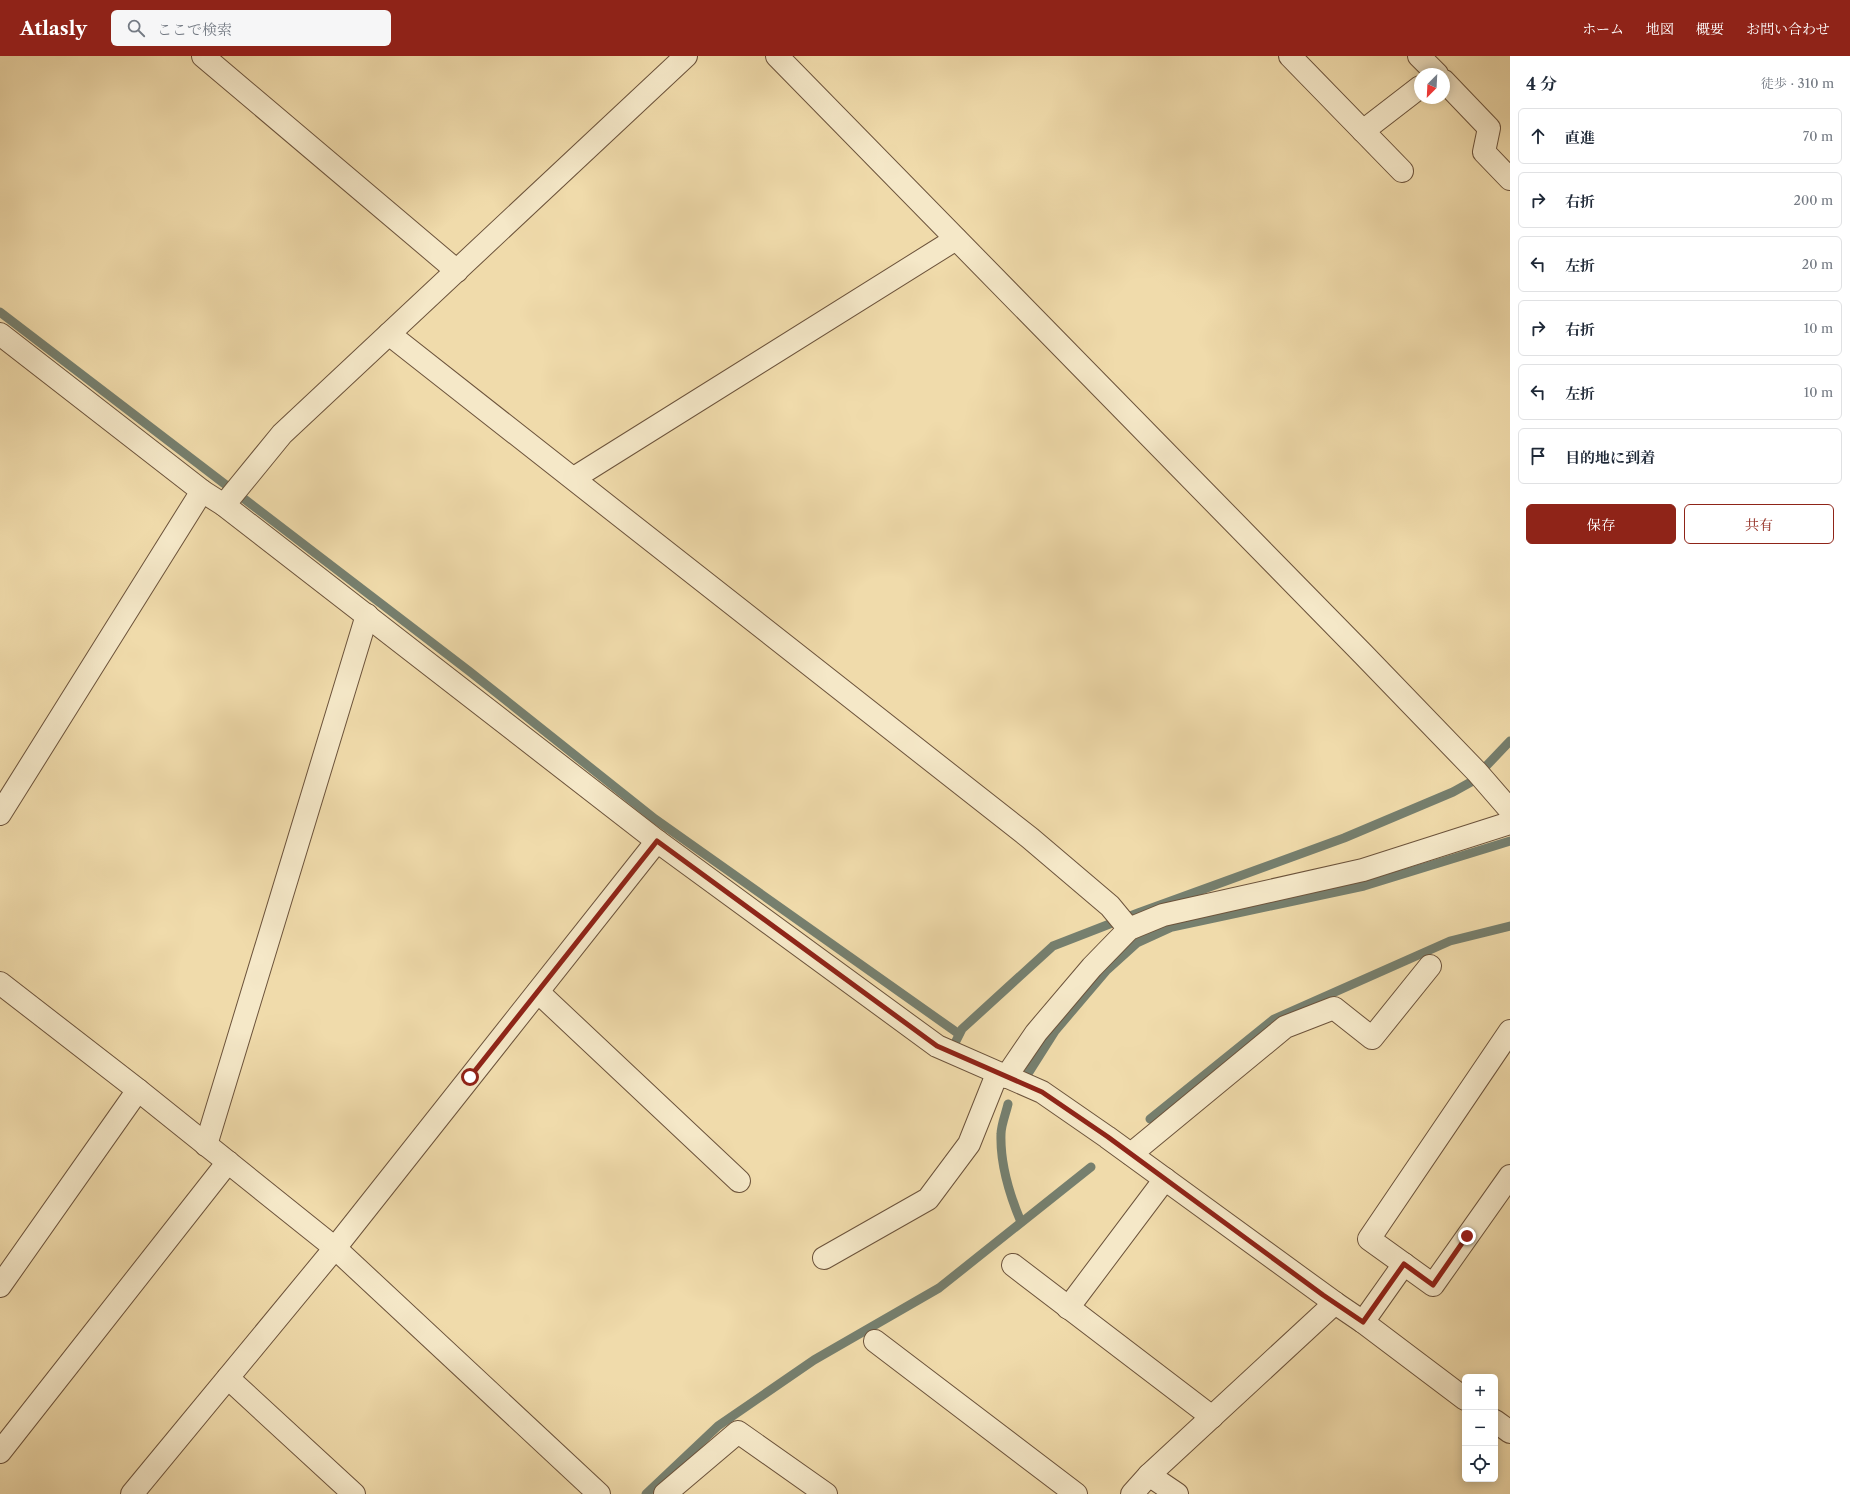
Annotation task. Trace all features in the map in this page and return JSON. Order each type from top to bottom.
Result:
[{"type":"street","points":[[203,56],[457,271]]},
{"type":"street","points":[[232,495],[282,434],[686,56]]},
{"type":"street","points":[[777,56],[1364,654],[1479,775],[1510,810]]},
{"type":"street","points":[[1290,56],[1402,171]]},
{"type":"street","points":[[1419,56],[1431,68]]},
{"type":"street","points":[[1450,87],[1489,128],[1484,152],[1510,179]]},
{"type":"street","points":[[1363,131],[1414,92]]},
{"type":"street","points":[[574,478],[956,239]]},
{"type":"street","points":[[0,334],[202,491],[232,495],[367,615],[657,841],[937,1046],[1002,1076],[1042,1092],[1131,1154],[1363,1322],[1462,1397]]},
{"type":"street","points":[[389,334],[1030,838],[1110,906],[1124,922]]},
{"type":"street","points":[[0,814],[202,491]]},
{"type":"street","points":[[206,1144],[367,615]]},
{"type":"street","points":[[824,1258],[928,1199],[969,1144],[1002,1076],[1092,967],[1124,922],[1163,915],[1363,870],[1510,823]]},
{"type":"street","points":[[132,1494],[335,1248],[657,841]]},
{"type":"street","points":[[1131,1154],[1285,1027],[1334,1008],[1372,1038],[1430,966]]},
{"type":"street","points":[[0,983],[138,1090],[335,1248],[599,1494]]},
{"type":"street","points":[[538,992],[739,1182]]},
{"type":"street","points":[[1510,1031],[1369,1239],[1433,1285],[1510,1176]]},
{"type":"street","points":[[0,1286],[138,1090]]},
{"type":"street","points":[[0,1452],[228,1162]]},
{"type":"street","points":[[1068,1308],[1165,1179]]},
{"type":"street","points":[[1363,1322],[1404,1264]]},
{"type":"street","points":[[1013,1265],[1212,1417]]},
{"type":"street","points":[[1132,1494],[1149,1475],[1335,1303]]},
{"type":"street","points":[[875,1341],[1076,1494]]},
{"type":"street","points":[[228,1378],[354,1494]]},
{"type":"street","points":[[665,1494],[738,1432],[826,1494]]},
{"type":"street","points":[[1149,1475],[1176,1494]]},
{"type":"waterway","points":[[0,312],[469,671],[655,819],[959,1034]]},
{"type":"waterway","points":[[956,1041],[962,1029],[1053,946],[1138,913],[1344,838],[1453,792],[1471,782],[1510,741]]},
{"type":"waterway","points":[[1029,1072],[1055,1031],[1106,971],[1137,943],[1172,927],[1364,886],[1510,841]]},
{"type":"waterway","points":[[1150,1119],[1274,1019],[1450,941],[1510,926]]},
{"type":"waterway","points":[[1008,1104],[1001,1130],[1002,1157],[1013,1202],[1021,1222]]},
{"type":"waterway","points":[[646,1494],[718,1426],[814,1360],[939,1288],[1091,1167]]},
{"type":"route","points":[[470,1077],[657,841],[937,1046],[997,1074],[1042,1092],[1108,1137],[1323,1295],[1363,1322],[1404,1264],[1433,1285],[1467,1236]]}]
